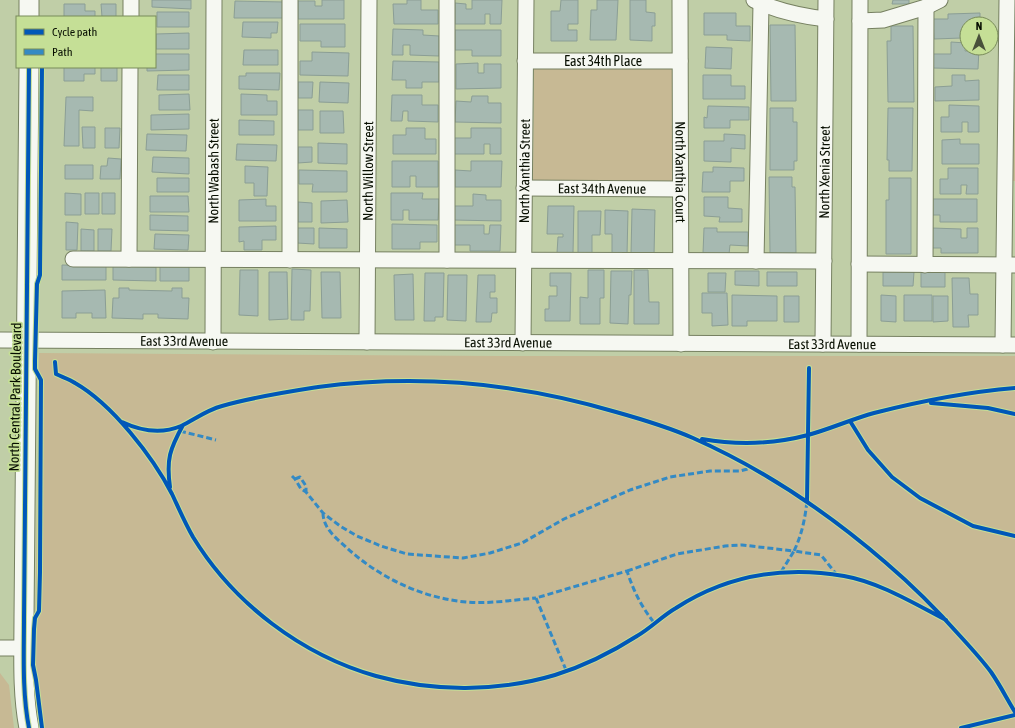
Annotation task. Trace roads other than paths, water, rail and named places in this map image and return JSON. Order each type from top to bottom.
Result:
[{"type":"main road","points":[[29,0],[29,16]]},
{"type":"main road","name":"North Central Park Boulevard","points":[[28,68],[24,648],[25,696],[29,728]]},
{"type":"street","points":[[131,0],[131,16]]},
{"type":"street","name":"North Wabash Street","points":[[213,342],[214,0]]},
{"type":"street","points":[[290,0],[290,260]]},
{"type":"street","name":"North Willow Street","points":[[367,342],[369,0]]},
{"type":"street","points":[[447,0],[447,260]]},
{"type":"street","name":"North Xanthia Street","points":[[523,343],[526,0]]},
{"type":"street","name":"North Xanthia Court","points":[[680,0],[681,344]]},
{"type":"street","name":"North Xenia Street","points":[[823,344],[826,0]]},
{"type":"street","points":[[859,344],[860,0]]},
{"type":"street","points":[[860,21],[883,20],[926,7],[940,0]]},
{"type":"street","points":[[1007,0],[1010,63],[1009,345]]},
{"type":"street","points":[[756,261],[757,2],[769,8],[801,16],[826,19]]},
{"type":"street","points":[[925,265],[926,7]]},
{"type":"street","name":"East 34th Place","points":[[525,61],[680,61]]},
{"type":"street","points":[[129,259],[130,68]]},
{"type":"street","name":"East 34th Avenue","points":[[524,188],[680,189]]},
{"type":"street","points":[[73,259],[824,261]]},
{"type":"street","points":[[859,264],[1009,265]]},
{"type":"street","name":"East 33rd Avenue","points":[[0,340],[1009,345]]},
{"type":"street","points":[[0,648],[24,648]]}]
